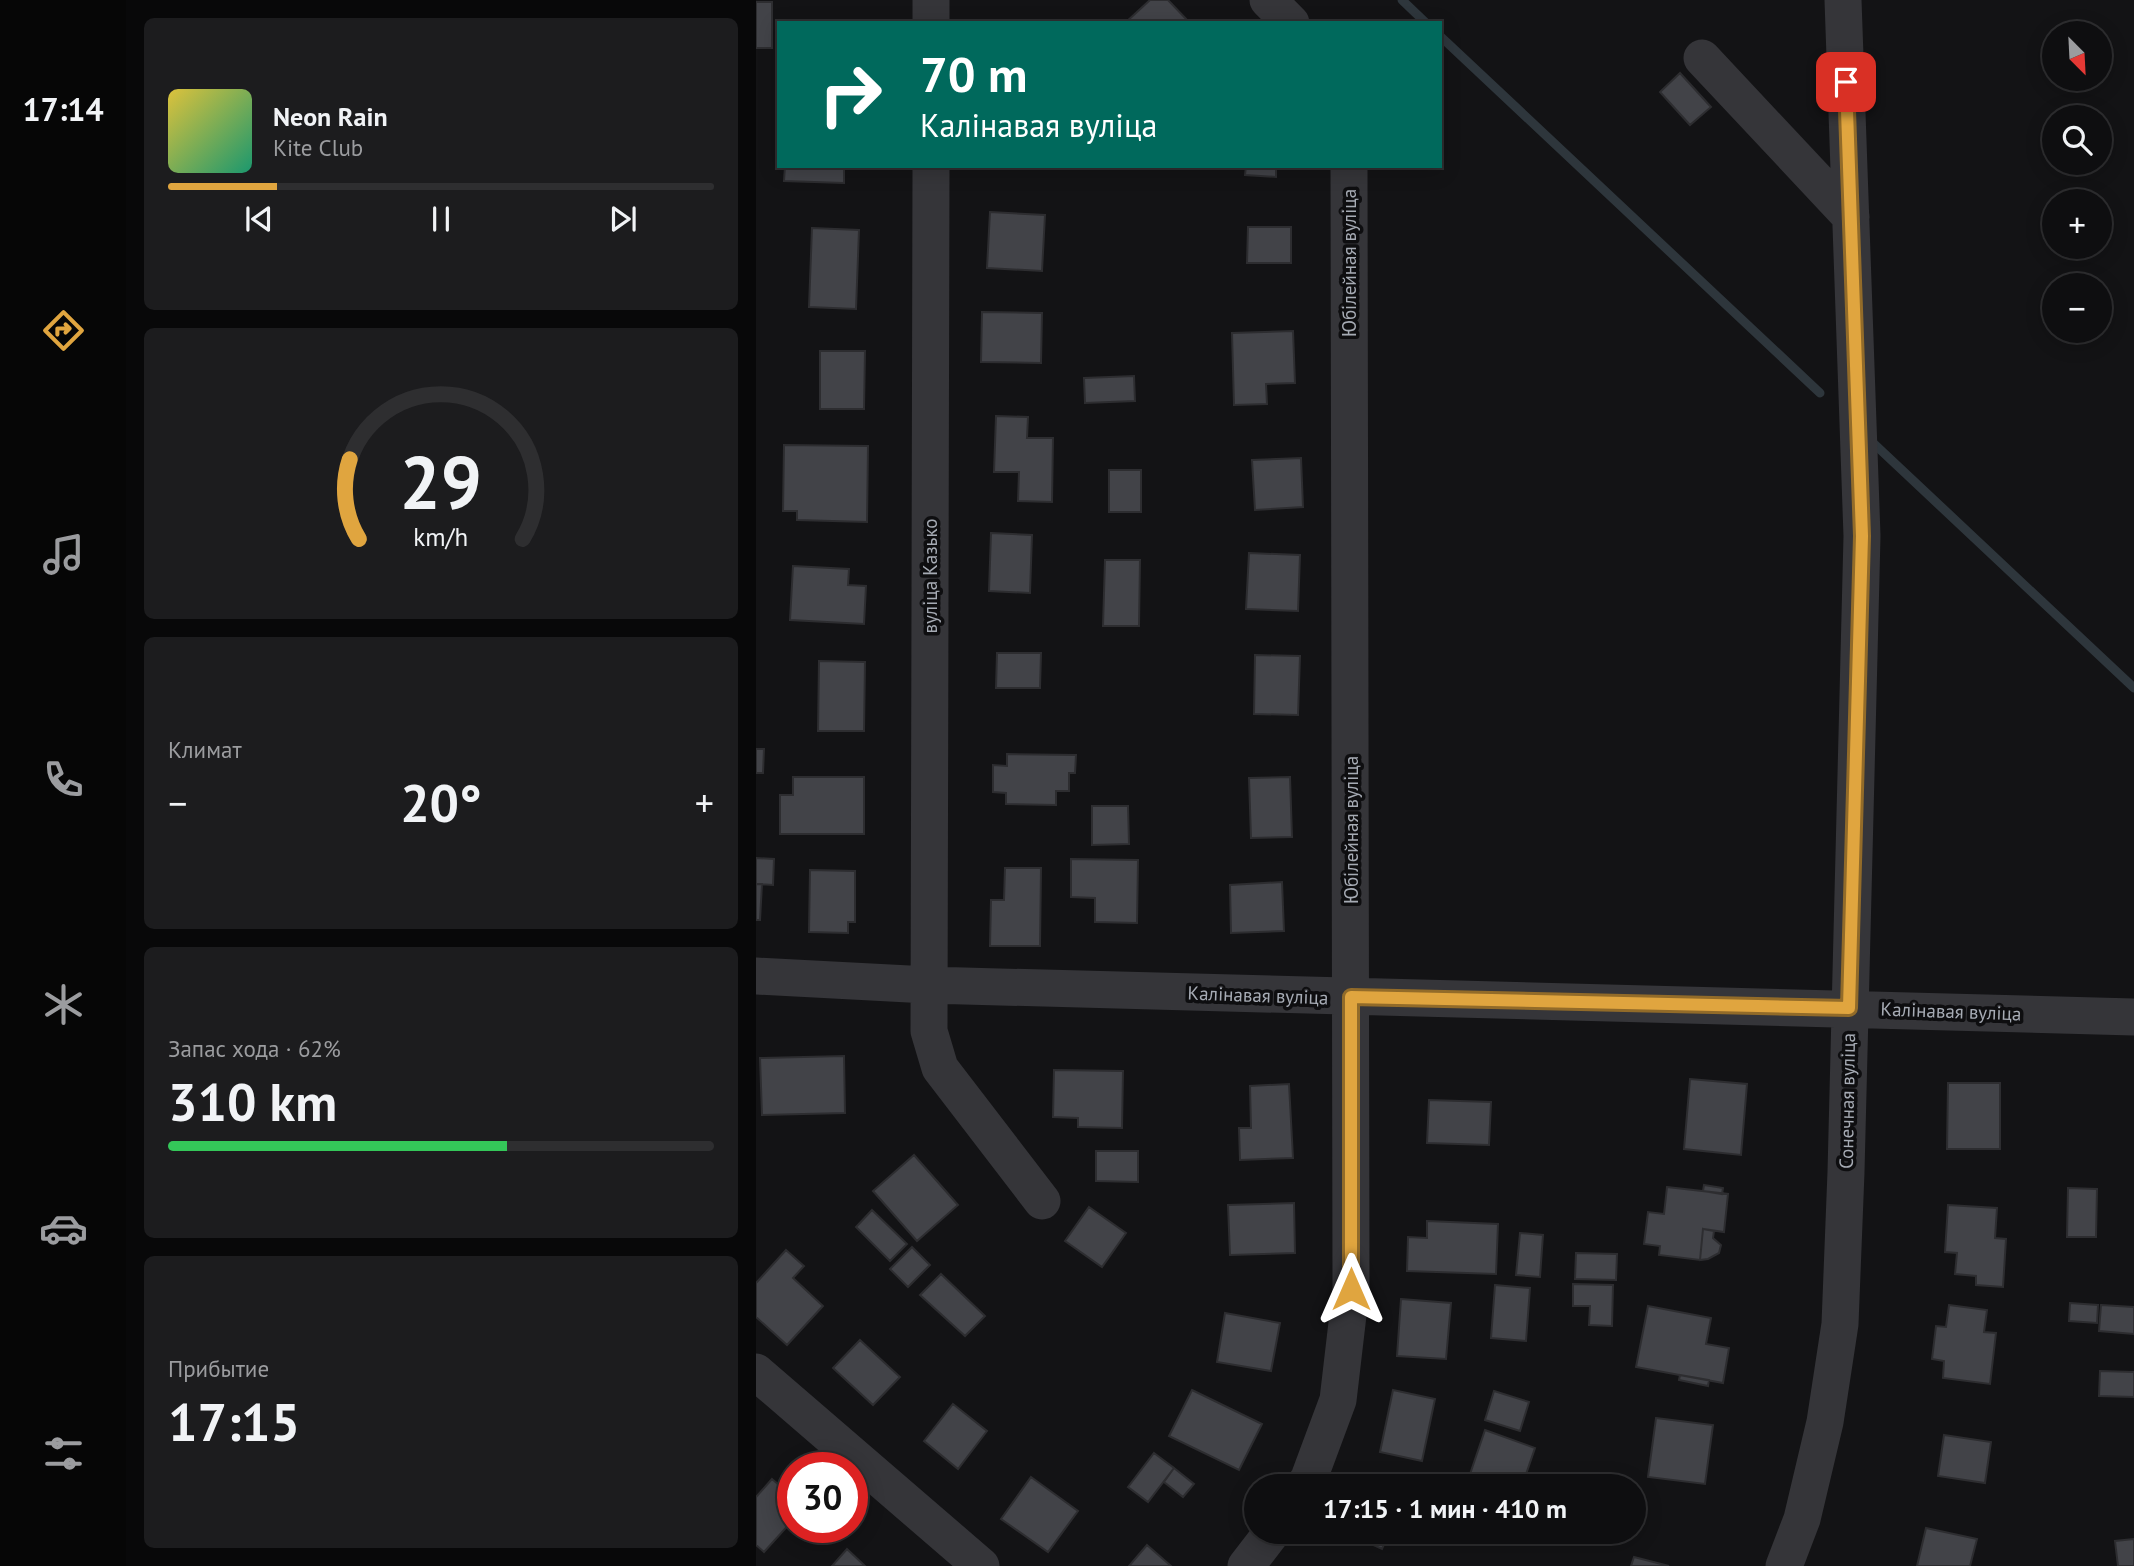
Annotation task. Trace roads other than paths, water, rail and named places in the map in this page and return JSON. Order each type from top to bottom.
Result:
[{"type":"street","points":[[931,0],[931,21]]},
{"type":"street","points":[[1268,0],[1289,21]]},
{"type":"street","name":"Сонечная вуліца","points":[[1784,1566],[1802,1519],[1825,1422],[1840,1324],[1846,1172],[1862,536],[1843,0]]},
{"type":"street","points":[[1702,58],[1851,218]]},
{"type":"street","name":"вуліца Казько","points":[[929,985],[931,168]]},
{"type":"street","name":"Юбілейная вуліца","points":[[1310,1474],[1338,1400],[1351,1289],[1349,168]]},
{"type":"street","name":"Калінавая вуліца","points":[[756,976],[929,985],[2134,1017]]},
{"type":"street","points":[[929,985],[929,1031],[940,1068],[1042,1202]]},
{"type":"street","points":[[756,1372],[981,1566]]},
{"type":"street","points":[[1246,1566],[1263,1544]]},
{"type":"waterway","points":[[1402,0],[1424,21]]},
{"type":"waterway","points":[[1442,38],[1820,393]]},
{"type":"waterway","points":[[1870,440],[2134,688]]}]
